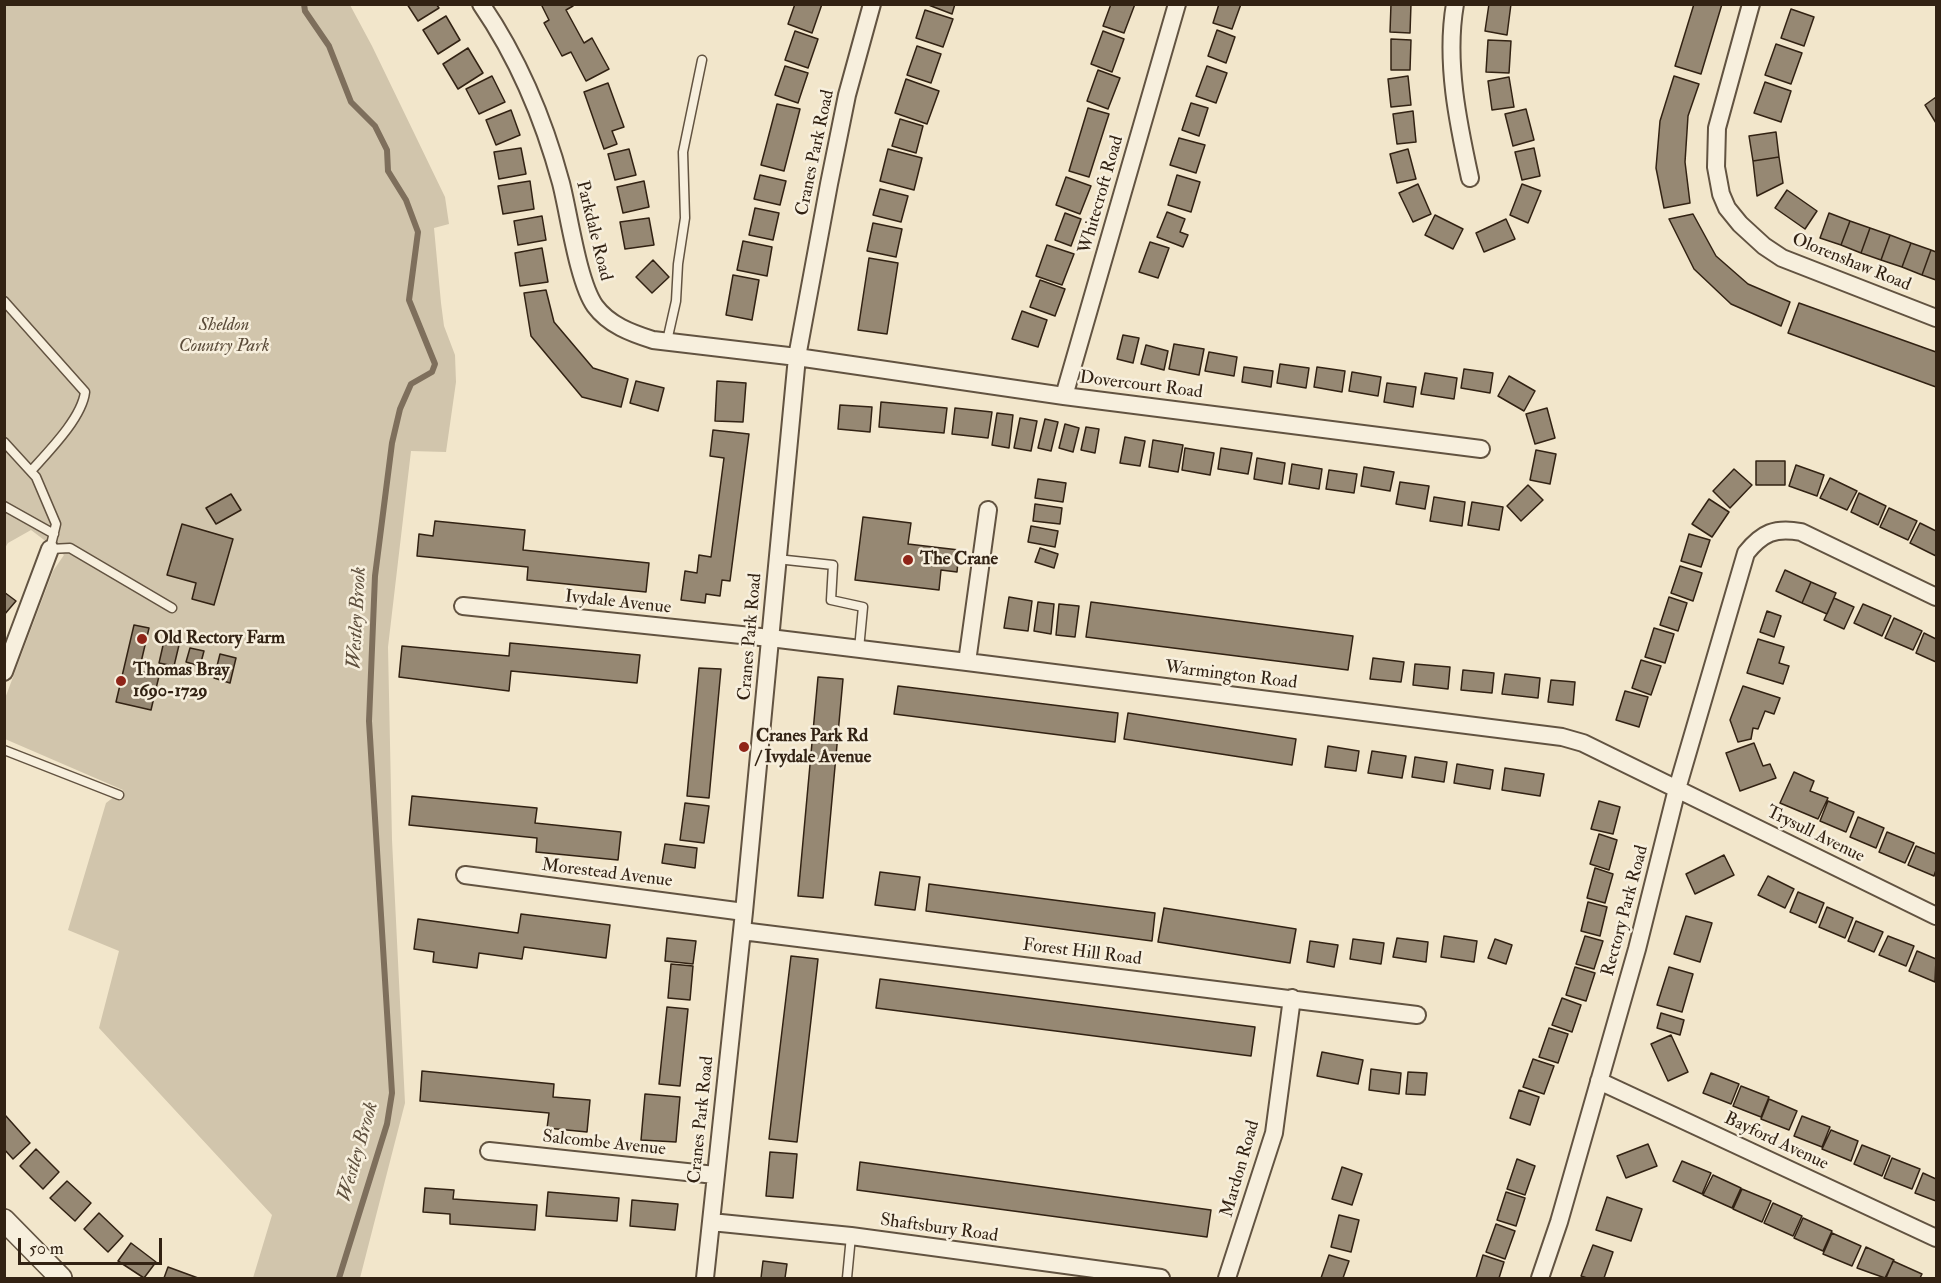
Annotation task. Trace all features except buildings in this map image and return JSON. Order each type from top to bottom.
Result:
[{"type":"street","name":"Parkdale Road","points":[[481,4],[498,29],[535,102],[561,182],[581,270],[594,304],[603,315],[633,334],[667,341],[797,357]]},
{"type":"street","name":"Cranes Park Road","points":[[705,1278],[744,912],[797,357],[847,95],[872,4]]},
{"type":"street","name":"Whitecroft Road","points":[[1064,396],[1177,4]]},
{"type":"street","points":[[1455,4],[1452,23],[1455,110],[1470,178]]},
{"type":"street","name":"Olorenshaw Road","points":[[1751,4],[1717,128],[1716,167],[1721,194],[1727,208],[1740,224],[1764,246],[1782,258],[1936,318]]},
{"type":"street","name":"Dovercourt Road","points":[[797,357],[1064,396],[1481,449]]},
{"type":"street","points":[[967,662],[988,510]]},
{"type":"street","name":"Rectory Park Road","points":[[1540,1278],[1637,949],[1677,789],[1746,553],[1757,539],[1770,532],[1789,530],[1801,532],[1936,597]]},
{"type":"street","points":[[4,672],[52,541]]},
{"type":"street","name":"Ivydale Avenue","points":[[463,606],[770,638]]},
{"type":"street","name":"Warmington Road","points":[[770,638],[1562,737],[1583,743],[1677,789]]},
{"type":"street","name":"Trysull Avenue","points":[[1677,789],[1936,916]]},
{"type":"street","name":"Morestead Avenue","points":[[465,875],[744,912]]},
{"type":"street","name":"Forest Hill Road","points":[[742,931],[1417,1015]]},
{"type":"street","name":"Mardon Road","points":[[1227,1278],[1274,1133],[1292,998]]},
{"type":"street","name":"Bayford Avenue","points":[[1599,1081],[1936,1238]]},
{"type":"street","name":"Salcombe Avenue","points":[[489,1151],[715,1175]]},
{"type":"street","points":[[4,1220],[61,1278]]},
{"type":"street","name":"Shaftsbury Road","points":[[711,1221],[852,1236],[1161,1278]]},
{"type":"lane","points":[[667,341],[676,302],[678,264],[685,218],[683,152],[702,60]]},
{"type":"lane","points":[[4,301],[86,392],[65,432],[31,471]]},
{"type":"lane","points":[[4,442],[36,477],[56,524],[52,541]]},
{"type":"lane","points":[[4,506],[52,541],[70,548],[172,608]]},
{"type":"lane","points":[[777,559],[833,565],[831,600],[863,607],[859,649]]},
{"type":"lane","points":[[4,750],[119,795]]},
{"type":"lane","points":[[848,1278],[852,1236]]},
{"type":"green space","name":"Sheldon Country Park","points":[[5,5],[350,5],[445,197],[449,224],[434,228],[444,326],[455,355],[456,382],[446,452],[411,451],[388,647],[392,840],[405,1103],[360,1278],[253,1278],[272,1215],[99,1028],[119,951],[68,930],[106,803],[123,790],[5,739],[4,701],[53,571],[64,555],[31,530],[8,543],[5,548]]},
{"type":"waterway","name":"Westley Brook","points":[[304,4],[305,11],[329,46],[351,102],[375,126],[387,150],[388,171],[406,200],[418,232],[409,300],[435,364],[432,372],[411,384],[400,409],[392,443],[375,576],[369,721],[392,1093],[387,1124],[339,1278]]},
{"type":"place","name":"The Crane","points":[[908,560]]},
{"type":"place","name":"Old Rectory Farm","points":[[142,639]]},
{"type":"place","name":"Thomas Bray 1690-1729","points":[[121,681]]},
{"type":"place","name":"Cranes Park Rd / Ivydale Avenue","points":[[744,747]]}]
